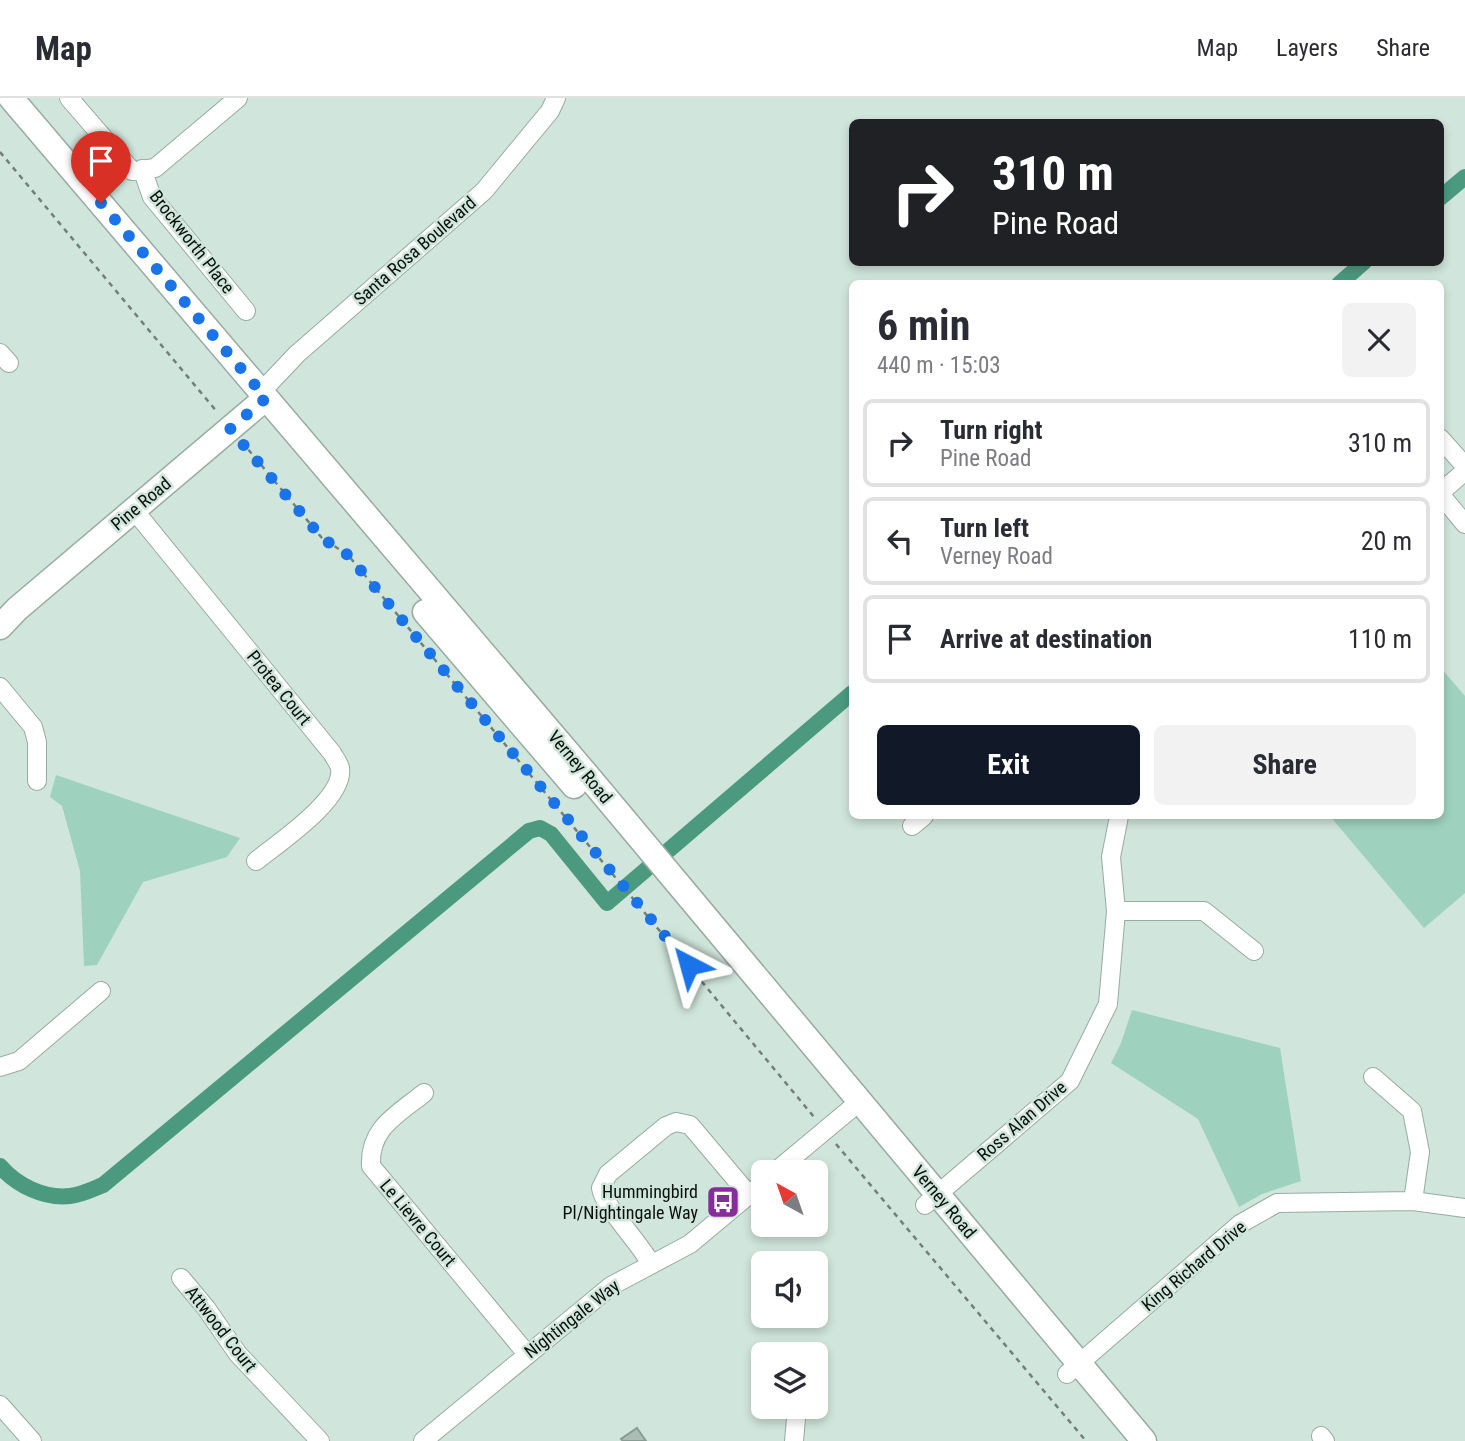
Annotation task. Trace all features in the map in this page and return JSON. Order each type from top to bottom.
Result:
[{"type":"street","name":"Verney Road","points":[[11,98],[260,400],[1073,1369],[1144,1441]]},
{"type":"street","points":[[69,98],[132,171],[155,168],[239,98]]},
{"type":"street","name":"Santa Rosa Boulevard","points":[[260,400],[297,354],[484,191],[550,111],[556,98]]},
{"type":"street","name":"Verney Road","points":[[0,109],[260,400]]},
{"type":"street","name":"Brockworth Place","points":[[142,169],[152,197],[246,311]]},
{"type":"street","name":"Pine Road","points":[[0,627],[8,613],[230,429],[260,400]]},
{"type":"street","points":[[1444,443],[1465,468],[1444,490]]},
{"type":"street","points":[[1444,499],[1465,524]]},
{"type":"street","name":"Protea Court","points":[[134,510],[332,753],[340,768],[337,786],[326,802],[256,861]]},
{"type":"street","points":[[1,690],[33,727],[37,742],[37,781]]},
{"type":"street","name":"Ross Alan Drive","points":[[931,1200],[1070,1081],[1108,1004],[1116,911],[1111,857],[1118,819]]},
{"type":"street","points":[[1116,911],[1204,911],[1254,951]]},
{"type":"street","points":[[0,1068],[19,1062],[101,991]]},
{"type":"street","points":[[1373,1077],[1412,1111],[1420,1152],[1413,1201]]},
{"type":"street","name":"Le Lievre Court","points":[[424,1093],[375,1135],[370,1151],[371,1166],[527,1354]]},
{"type":"street","points":[[789,1160],[853,1107]]},
{"type":"street","points":[[651,1264],[640,1245],[603,1199],[601,1188],[608,1174],[666,1126],[676,1122],[690,1125],[751,1184]]},
{"type":"street","name":"Nightingale Way","points":[[423,1441],[617,1282],[694,1241],[751,1193]]},
{"type":"street","name":"King Richard Drive","points":[[1073,1369],[1240,1224],[1277,1203],[1413,1201],[1465,1208]]},
{"type":"street","name":"Attwood Court","points":[[181,1278],[238,1354],[320,1441]]},
{"type":"street","name":"Verney Road","points":[[1073,1369],[1124,1441]]},
{"type":"street","points":[[0,1405],[32,1441]]},
{"type":"street","points":[[794,1441],[796,1419]]},
{"type":"path","points":[[0,152],[322,538],[348,555],[1086,1441]]},
{"type":"green space","points":[[1444,672],[1465,696],[1465,893],[1424,928],[1333,819],[1444,819]]},
{"type":"green space","points":[[56,775],[240,838],[227,857],[143,882],[97,965],[84,966],[80,871],[62,806],[50,797]]},
{"type":"green space","points":[[1132,1010],[1280,1048],[1301,1181],[1262,1194],[1239,1207],[1198,1119],[1111,1063]]},
{"type":"building","points":[[637,1428],[646,1441],[621,1439]]},
{"type":"waterway","points":[[1444,195],[1465,177]]},
{"type":"waterway","points":[[1344,280],[1359,266]]},
{"type":"waterway","points":[[0,1166],[22,1185],[50,1195],[74,1195],[103,1185],[529,831],[540,828],[551,834],[607,903],[849,696]]},
{"type":"place","name":"Hummingbird Pl/Nightingale Way","points":[[723,1202]]},
{"type":"route","points":[[101,203],[266,398],[230,429],[322,538],[348,555],[689,965]]}]
